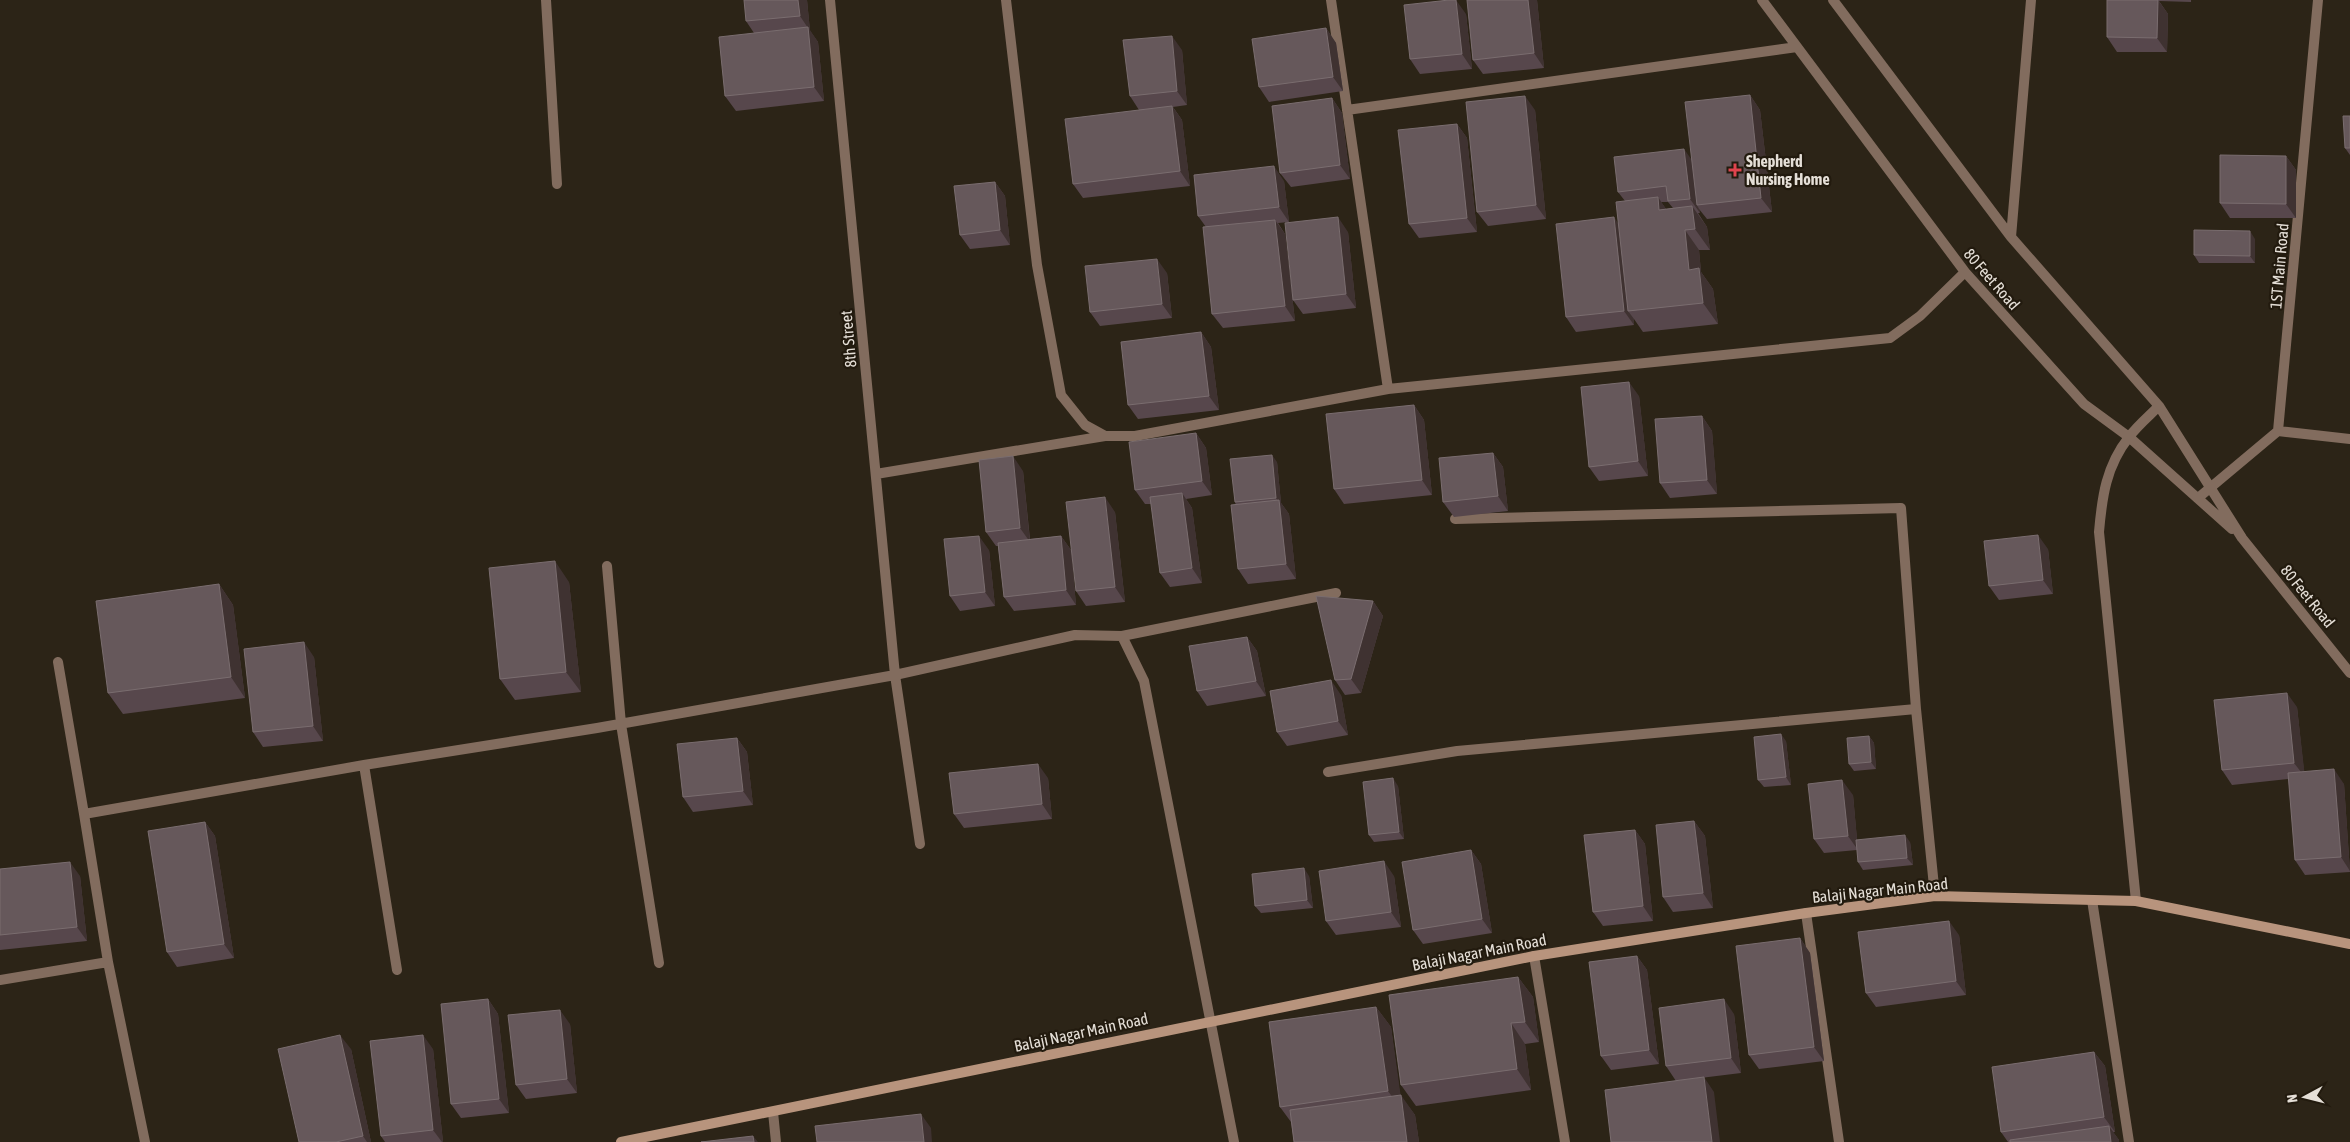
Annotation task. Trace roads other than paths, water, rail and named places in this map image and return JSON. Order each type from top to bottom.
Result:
[{"type":"main road","name":"Balaji Nagar Main Road","points":[[620,1142],[773,1112],[1209,1020],[1534,956],[1806,913],[1935,896],[2136,901],[2350,944]]},
{"type":"street","points":[[546,0],[557,184]]},
{"type":"street","name":"8th Street","points":[[830,0],[895,675],[920,844]]},
{"type":"street","points":[[1006,0],[1037,265],[1061,395],[1085,425],[1104,436]]},
{"type":"street","points":[[1331,0],[1388,389]]},
{"type":"street","name":"80 Feet Road","points":[[1762,0],[1965,272],[2084,404],[2129,436],[2242,538]]},
{"type":"street","name":"80 Feet Road","points":[[1833,0],[2012,237],[2160,406],[2242,538],[2350,673]]},
{"type":"street","points":[[2012,237],[2031,0]]},
{"type":"street","name":"1ST Main Road","points":[[2278,431],[2318,0]]},
{"type":"street","points":[[1347,110],[1796,47]]},
{"type":"street","points":[[876,474],[1104,436],[1135,436],[1388,389],[1890,338],[1920,316],[1965,272]]},
{"type":"street","points":[[2136,901],[2098,532],[2103,490],[2112,464],[2129,436],[2160,406]]},
{"type":"street","points":[[2198,498],[2278,431],[2350,439]]},
{"type":"street","points":[[1455,519],[1900,508],[1916,709],[1935,896]]},
{"type":"street","points":[[607,566],[621,724],[659,963]]},
{"type":"street","points":[[84,814],[364,765],[621,724],[895,675],[1075,635],[1122,636],[1336,593]]},
{"type":"street","points":[[1122,636],[1144,681],[1234,1142]]},
{"type":"street","points":[[58,662],[108,962],[145,1142]]},
{"type":"street","points":[[1328,772],[1457,750],[1916,709]]},
{"type":"street","points":[[364,765],[397,970]]},
{"type":"street","points":[[2092,900],[2129,1142]]},
{"type":"street","points":[[1806,913],[1839,1142]]},
{"type":"street","points":[[1534,956],[1565,1142]]},
{"type":"street","points":[[0,980],[108,962]]},
{"type":"street","points":[[773,1112],[776,1142]]},
{"type":"place","name":"Shepherd Nursing Home","points":[[1735,170]]}]
